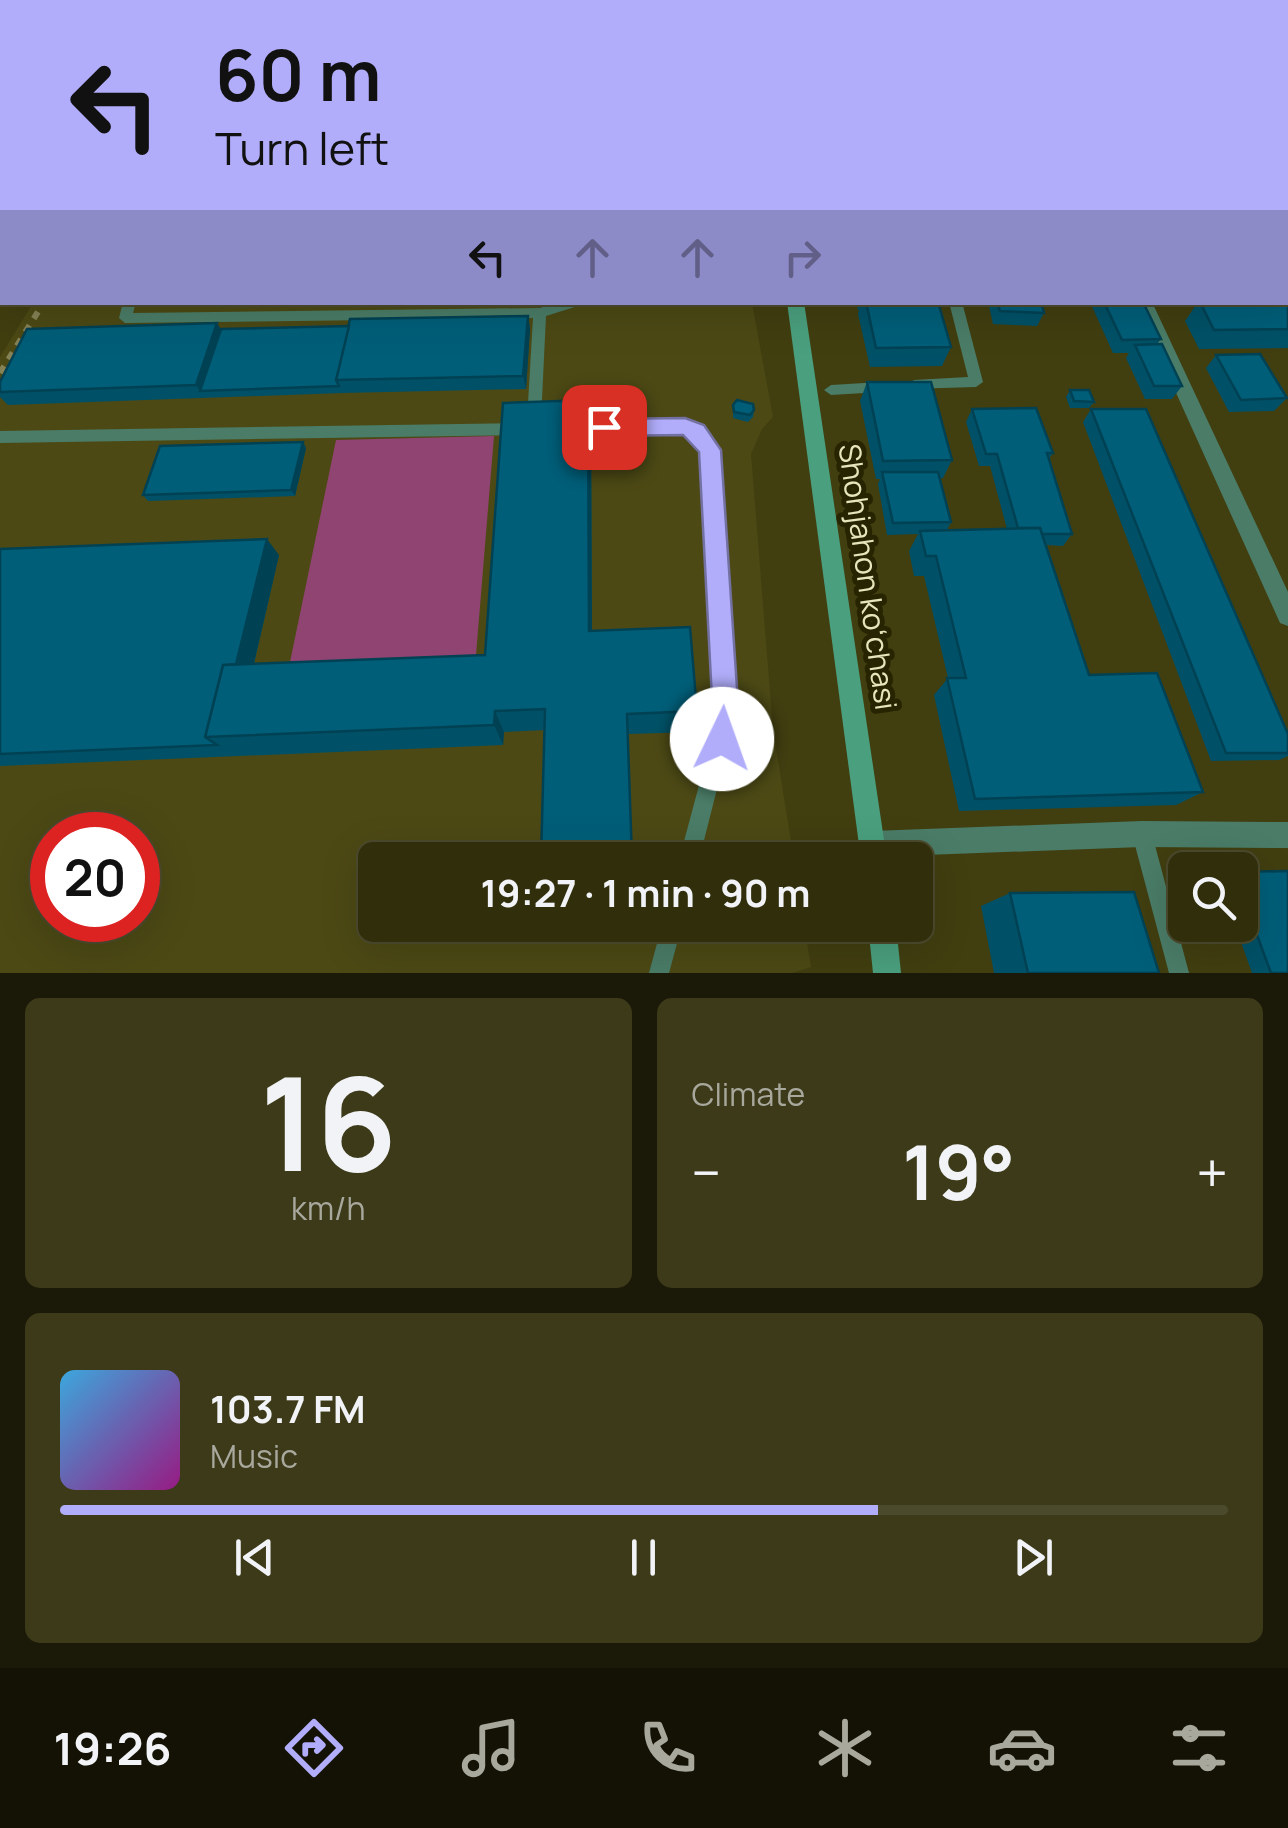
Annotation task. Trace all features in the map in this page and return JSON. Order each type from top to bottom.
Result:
[{"type":"street","name":"Shohjahon koʻchasi","points":[[795,305],[872,842]]},
{"type":"street","points":[[1144,305],[1288,616]]},
{"type":"street","points":[[933,848],[1142,834],[1288,835]]},
{"type":"street","points":[[884,942],[887,973]]},
{"type":"lane","points":[[129,305],[125,318],[540,313],[566,305]]},
{"type":"lane","points":[[830,390],[976,382],[955,305]]},
{"type":"lane","points":[[534,428],[540,313]]},
{"type":"lane","points":[[0,437],[685,426],[697,431],[710,450],[726,718],[694,842]]},
{"type":"lane","points":[[1142,834],[1179,973]]},
{"type":"lane","points":[[659,973],[667,942]]},
{"type":"path","points":[[0,373],[42,305]]},
{"type":"shaded area","points":[[32,305],[752,305],[773,417],[762,429],[751,454],[773,729],[791,842],[358,842],[358,942],[807,942],[811,967],[792,973],[0,973],[0,357]]},
{"type":"shaded area","points":[[494,436],[476,655],[290,662],[336,440]]},
{"type":"building","points":[[867,305],[939,305],[951,347],[876,348]]},
{"type":"building","points":[[998,305],[1042,305],[1044,313],[1000,311]]},
{"type":"building","points":[[1105,305],[1144,305],[1161,339],[1122,340]]},
{"type":"building","points":[[1202,305],[1288,305],[1288,329],[1214,330]]},
{"type":"building","points":[[528,316],[523,376],[336,380],[350,319]]},
{"type":"building","points":[[217,323],[196,385],[0,392],[0,382],[27,329]]},
{"type":"building","points":[[349,326],[336,380],[339,386],[200,391],[221,329]]},
{"type":"building","points":[[1162,344],[1182,386],[1154,386],[1135,345]]},
{"type":"building","points":[[1260,354],[1287,398],[1241,400],[1216,355]]},
{"type":"building","points":[[867,382],[931,382],[952,460],[883,461]]},
{"type":"building","points":[[1070,390],[1089,390],[1094,402],[1074,401]]},
{"type":"building","points":[[588,400],[589,631],[690,627],[697,711],[627,714],[631,842],[541,842],[545,709],[495,711],[494,725],[205,737],[223,665],[485,655],[503,403]]},
{"type":"building","points":[[737,400],[753,404],[750,415],[734,412]]},
{"type":"building","points":[[1036,408],[1053,453],[1047,453],[1072,534],[1042,534],[1040,528],[1018,528],[997,454],[986,454],[972,409]]},
{"type":"building","points":[[1091,409],[1146,409],[1288,734],[1288,753],[1226,753]]},
{"type":"building","points":[[303,442],[291,490],[143,495],[160,446]]},
{"type":"building","points":[[882,472],[938,472],[951,522],[893,523]]},
{"type":"building","points":[[1040,528],[1089,675],[1157,673],[1203,792],[975,799],[947,678],[966,678],[936,556],[926,556],[920,531]]},
{"type":"building","points":[[267,539],[236,664],[223,665],[205,737],[217,745],[0,754],[0,549]]},
{"type":"building","points":[[1288,871],[1288,973],[1271,973],[1258,938],[1258,872]]},
{"type":"building","points":[[1134,892],[1159,973],[1028,973],[1010,893]]},
{"type":"route","points":[[604,427],[685,426],[697,431],[710,450],[726,718],[722,739]]}]
